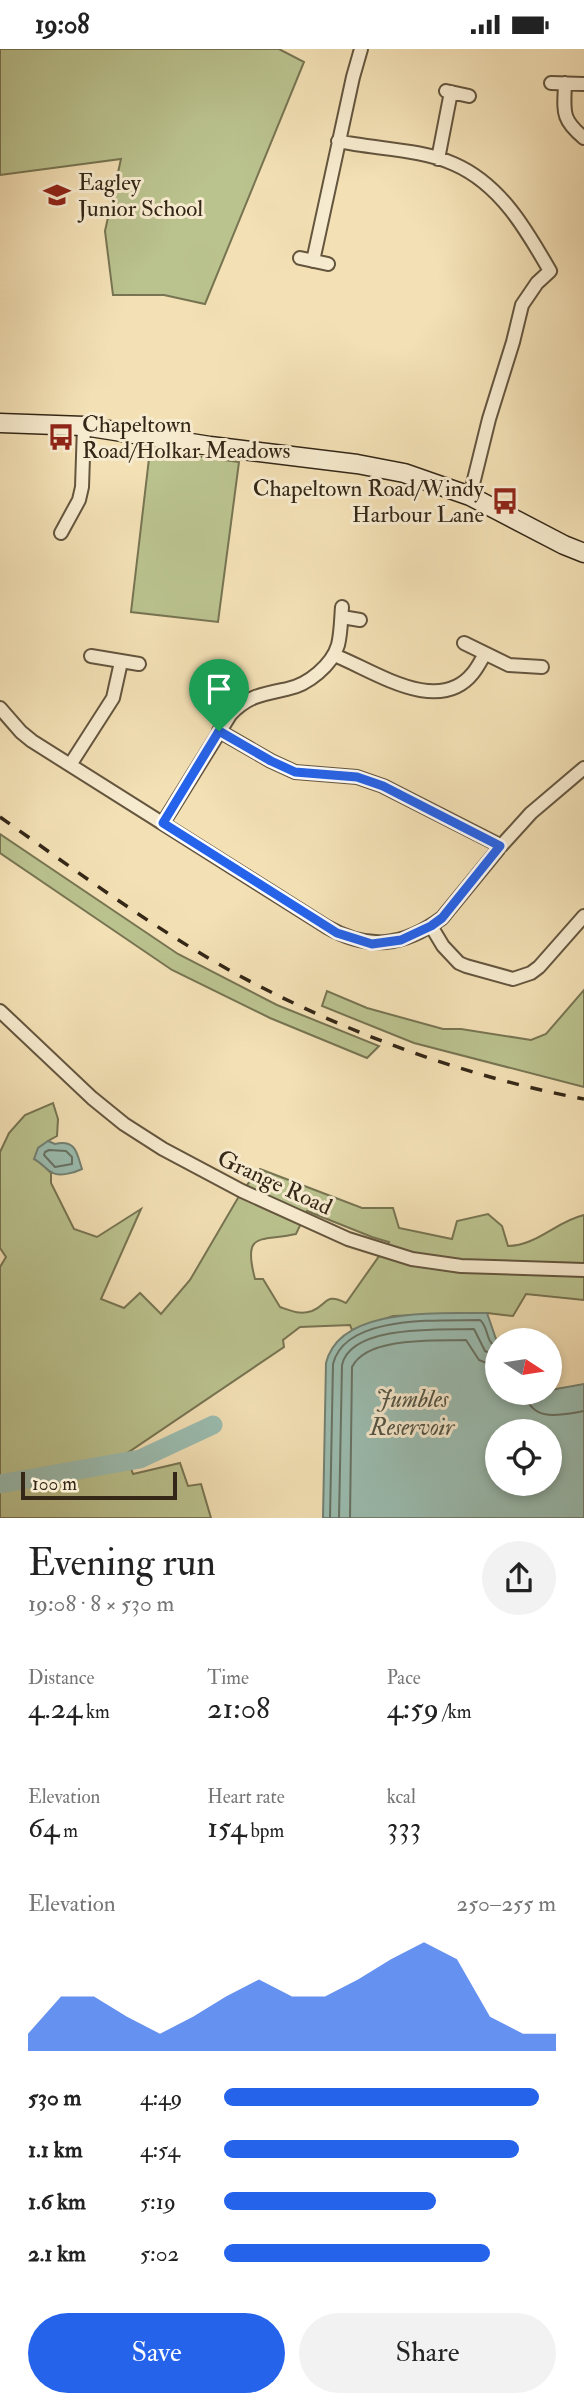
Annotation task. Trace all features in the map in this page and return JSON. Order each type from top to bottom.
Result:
[{"type":"main road","points":[[0,423],[84,426],[404,473],[470,496],[584,553]]},
{"type":"street","points":[[328,264],[307,260],[361,49]]},
{"type":"street","points":[[551,83],[584,84]]},
{"type":"street","points":[[565,83],[566,120],[584,138]]},
{"type":"street","points":[[438,159],[449,92],[469,96]]},
{"type":"street","points":[[338,141],[438,159],[453,163],[471,174],[511,209],[550,271],[528,294],[522,305],[470,496]]},
{"type":"street","points":[[59,534],[79,500],[82,488],[84,426]]},
{"type":"street","points":[[163,823],[230,715],[249,698],[290,689],[317,674],[334,655],[338,645],[342,612],[360,619]]},
{"type":"street","points":[[464,643],[509,665],[542,667]]},
{"type":"street","points":[[334,655],[416,690],[435,692],[447,690],[467,679],[485,654]]},
{"type":"street","points":[[91,656],[139,664]]},
{"type":"street","points":[[70,765],[113,698],[121,661]]},
{"type":"street","points":[[0,708],[21,732],[70,765],[327,927],[372,944],[386,943],[416,934],[431,926],[449,911],[500,846],[531,813],[584,768]]},
{"type":"street","points":[[219,731],[295,772],[357,777],[383,786],[500,846]]},
{"type":"street","points":[[431,926],[440,943],[459,963],[513,979],[539,967],[584,916]]},
{"type":"street","name":"Grange Road","points":[[0,1011],[92,1098],[124,1124],[163,1149],[242,1191],[348,1238],[412,1259],[461,1266],[584,1270]]},
{"type":"green space","points":[[0,49],[279,49],[304,62],[205,304],[164,295],[113,295],[105,231],[121,159],[0,175]]},
{"type":"green space","points":[[150,450],[239,462],[218,622],[131,612]]},
{"type":"green space","points":[[0,834],[178,954],[277,1005],[379,1046],[367,1058],[270,1018],[172,970],[0,853]]},
{"type":"green space","points":[[584,990],[584,1087],[414,1043],[322,1006],[327,991],[367,1008],[443,1029],[461,1029],[531,1040],[546,1034]]},
{"type":"green space","points":[[53,1103],[58,1119],[57,1136],[48,1141],[39,1161],[51,1173],[51,1183],[74,1229],[97,1237],[141,1209],[101,1299],[124,1308],[140,1293],[161,1314],[190,1280],[242,1191],[260,1169],[362,1208],[393,1208],[399,1228],[452,1239],[457,1221],[488,1214],[502,1226],[508,1246],[528,1242],[584,1215],[584,1300],[526,1294],[513,1316],[487,1313],[393,1316],[352,1330],[350,1325],[300,1327],[283,1340],[284,1347],[126,1454],[133,1474],[180,1463],[188,1486],[201,1484],[211,1518],[0,1518],[0,1267],[6,1257],[0,1248],[0,1152],[9,1133],[25,1115]],"holes":[[[307,1211],[389,1242],[346,1303],[330,1299],[312,1311],[292,1311],[280,1307],[263,1279],[255,1279],[251,1252],[253,1245],[264,1239],[296,1234]]]},
{"type":"water","points":[[48,1141],[72,1146],[82,1169],[68,1174],[56,1174],[34,1159],[38,1148]]},
{"type":"water","name":"Jumbles Reservoir","points":[[487,1313],[492,1328],[485,1328],[485,1405],[562,1405],[562,1388],[584,1384],[584,1518],[323,1518],[326,1363],[335,1344],[351,1331],[371,1322],[420,1314]]},
{"type":"waterway","points":[[0,1484],[140,1459],[213,1425]]},
{"type":"railway","points":[[0,817],[161,929],[228,970],[301,1007],[419,1055],[501,1080],[584,1099]]},
{"type":"place","name":"Eagley Junior School","points":[[57,195]]},
{"type":"place","name":"Chapeltown Road/Holkar Meadows","points":[[61,437]]},
{"type":"place","name":"Chapeltown Road/Windy Harbour Lane","points":[[505,501]]},
{"type":"route","points":[[219,731],[295,772],[357,777],[399,792],[500,846],[449,911],[431,926],[401,940],[386,943],[372,944],[337,933],[163,823],[219,731]]}]
